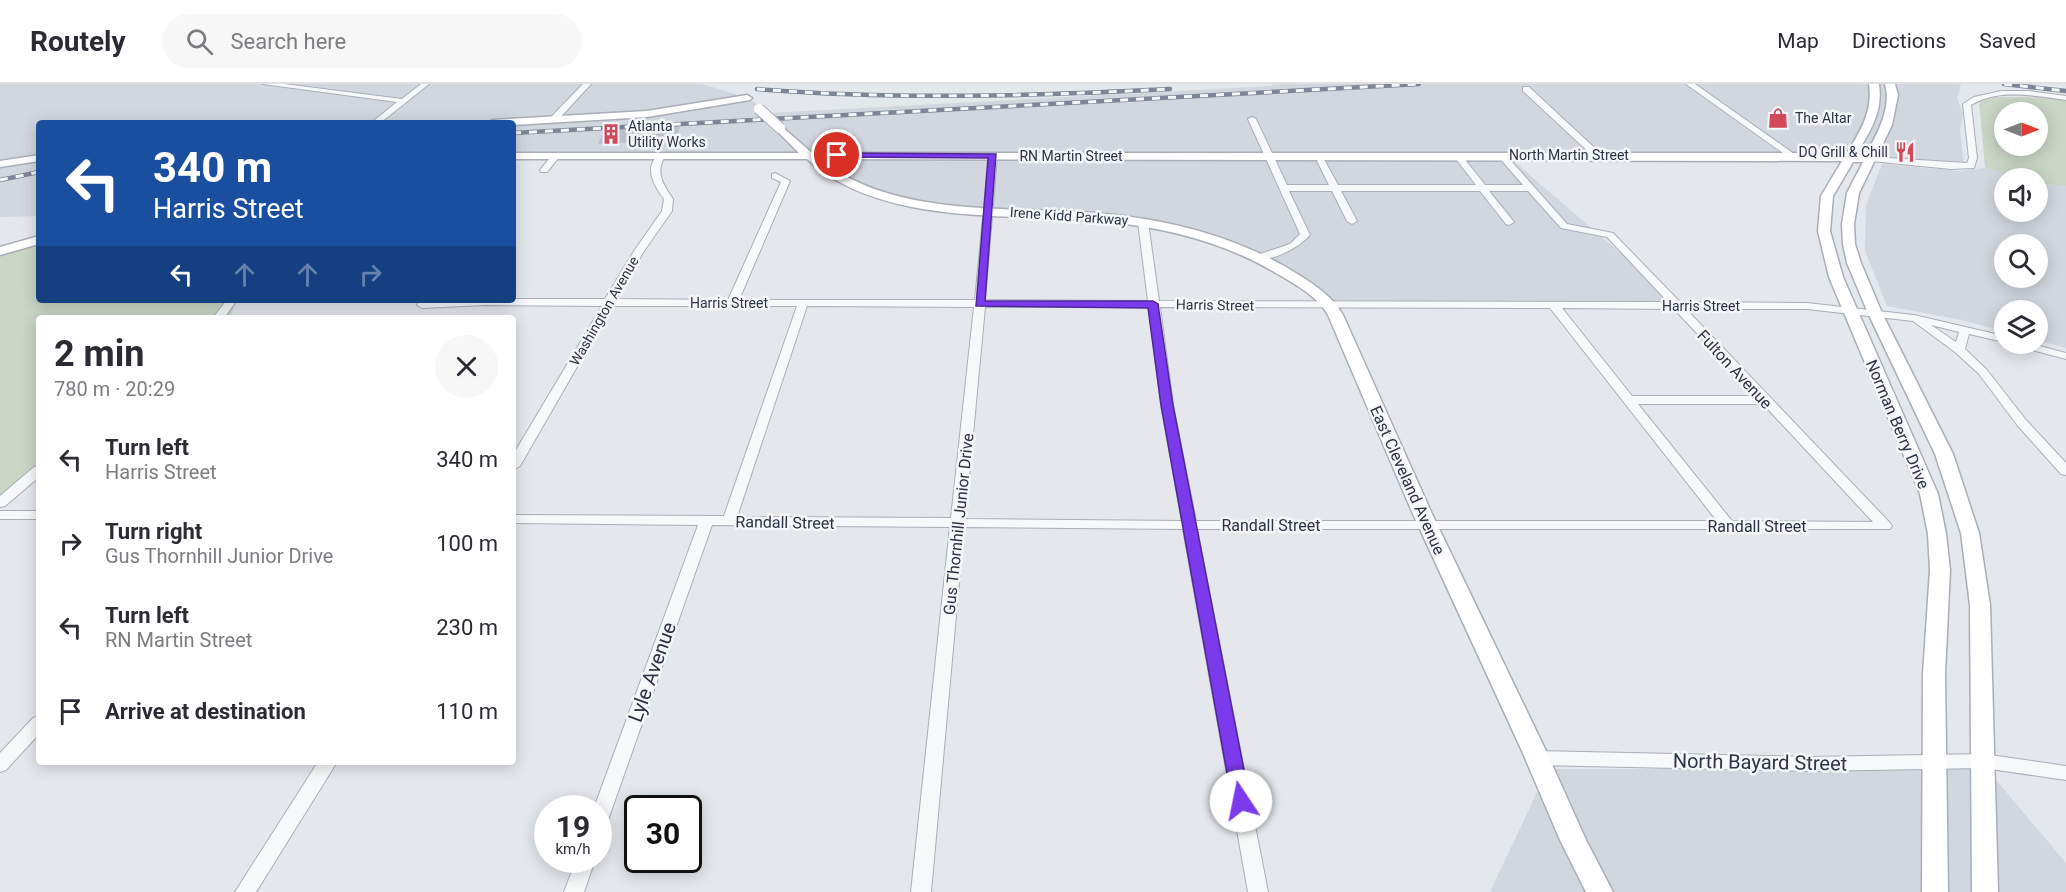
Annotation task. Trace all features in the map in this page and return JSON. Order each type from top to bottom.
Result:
[{"type":"main road","name":"Norman Berry Drive","points":[[1874,84],[1876,99],[1872,119],[1827,196],[1824,218],[1832,264],[1849,309],[1929,494],[1937,534],[1940,570],[1934,674],[1935,892]]},
{"type":"main road","name":"Norman Berry Drive","points":[[1890,84],[1893,95],[1887,125],[1853,193],[1848,224],[1854,263],[1875,313],[1944,454],[1970,533],[1980,605],[1985,892]]},
{"type":"main road","name":"Irene Kidd Parkway","points":[[714,104],[728,97],[736,88],[834,175],[863,189],[900,200],[943,207],[1085,215],[1143,222],[1183,229],[1260,257]]},
{"type":"main road","points":[[516,122],[647,114],[714,104],[753,104]]},
{"type":"main road","points":[[743,155],[767,151],[781,145],[785,141],[781,129]]},
{"type":"main road","points":[[834,175],[846,162],[871,155]]},
{"type":"main road","name":"North Martin Street","points":[[1268,156],[1597,155],[1793,156],[1871,159]]},
{"type":"main road","name":"RN Martin Street","points":[[516,156],[1268,156]]},
{"type":"main road","points":[[0,164],[36,158]]},
{"type":"main road","points":[[0,251],[36,241]]},
{"type":"main road","name":"East Cleveland Avenue","points":[[1260,257],[1296,279],[1331,306],[1427,525],[1537,758],[1586,869],[1600,892]]},
{"type":"street","points":[[267,84],[403,101]]},
{"type":"street","points":[[379,120],[426,84]]},
{"type":"street","points":[[553,120],[587,84]]},
{"type":"street","points":[[1690,84],[1793,156]]},
{"type":"street","points":[[1526,90],[1597,155]]},
{"type":"street","points":[[1871,159],[1971,166],[1973,158],[1967,104],[1974,99],[1990,95],[2018,93],[2066,98]]},
{"type":"street","points":[[1252,119],[1305,235],[1293,246],[1260,257]]},
{"type":"street","name":"Fulton Avenue","points":[[1501,155],[1564,226],[1610,235],[1885,526]]},
{"type":"street","points":[[544,170],[556,156]]},
{"type":"street","name":"Washington Avenue","points":[[516,461],[639,251],[667,211],[669,199],[653,174],[654,167],[661,156]]},
{"type":"street","name":"Gus Thornhill Junior Drive","points":[[921,892],[990,211],[993,156]]},
{"type":"street","points":[[1460,159],[1509,222]]},
{"type":"street","points":[[1321,160],[1352,221]]},
{"type":"street","points":[[732,303],[786,181],[775,176]]},
{"type":"street","points":[[1283,188],[1530,188]]},
{"type":"street","points":[[1143,222],[1167,405],[1258,892]]},
{"type":"street","name":"Harris Street","points":[[516,302],[1807,306],[1914,318],[1994,336]]},
{"type":"street","points":[[220,315],[230,303]]},
{"type":"street","points":[[729,521],[803,303]]},
{"type":"street","points":[[1554,306],[1728,526]]},
{"type":"street","points":[[1914,318],[1959,350],[1983,372],[2022,423],[2066,471]]},
{"type":"street","points":[[1959,350],[1965,329]]},
{"type":"street","points":[[2048,351],[2066,356]]},
{"type":"street","points":[[1629,400],[1765,400]]},
{"type":"street","points":[[0,503],[36,473]]},
{"type":"street","points":[[0,515],[36,515]]},
{"type":"street","name":"Randall Street","points":[[516,519],[1190,525],[1885,526]]},
{"type":"street","name":"Lyle Avenue","points":[[608,795],[706,521]]},
{"type":"street","points":[[0,765],[36,726]]},
{"type":"street","name":"North Bayard Street","points":[[1537,758],[1798,764],[1936,764],[1983,761],[2066,773]]},
{"type":"street","points":[[245,892],[326,765]]},
{"type":"street","points":[[574,892],[581,873]]},
{"type":"shaded area","points":[[0,84],[702,84],[749,98],[769,113],[1273,86],[1272,84],[1961,84],[1957,98],[1963,113],[1960,130],[1964,162],[1958,164],[1792,153],[1509,157],[1682,306],[1337,306],[1239,248],[1156,225],[912,203],[846,182],[813,154],[516,156],[516,120],[36,120],[36,216],[0,217]]},
{"type":"shaded area","points":[[1995,97],[2028,97],[2066,101],[2066,348],[2048,343],[2048,300],[1994,300],[1994,328],[1887,306],[1865,251],[1866,205],[1882,164],[1959,171],[1985,168],[1986,158],[1979,101]]},
{"type":"shaded area","points":[[1548,769],[1987,769],[2066,863],[2066,892],[1490,892]]},
{"type":"green space","points":[[1995,97],[2028,97],[2066,101],[2066,186],[2048,184],[2048,168],[1994,168],[1994,170],[1985,167],[1979,101]]},
{"type":"green space","points":[[36,239],[36,303],[235,303],[231,315],[36,315],[36,468],[0,497],[0,250]]},
{"type":"building","name":"Atlanta Utility Works","points":[[680,126],[676,140],[598,144],[604,130]]},
{"type":"railway","points":[[516,133],[1419,84]]},
{"type":"railway","points":[[2004,84],[2066,91]]},
{"type":"railway","points":[[757,89],[912,96],[1067,94],[1170,89]]},
{"type":"railway","points":[[0,180],[36,173]]},
{"type":"place","name":"The Altar","points":[[1778,118]]},
{"type":"place","name":"Atlanta Utility Works","points":[[611,134]]},
{"type":"place","name":"DQ Grill & Chill","points":[[1905,152]]},
{"type":"route","points":[[837,155],[993,156],[990,211],[980,304],[1153,304],[1167,405],[1241,801]]}]
